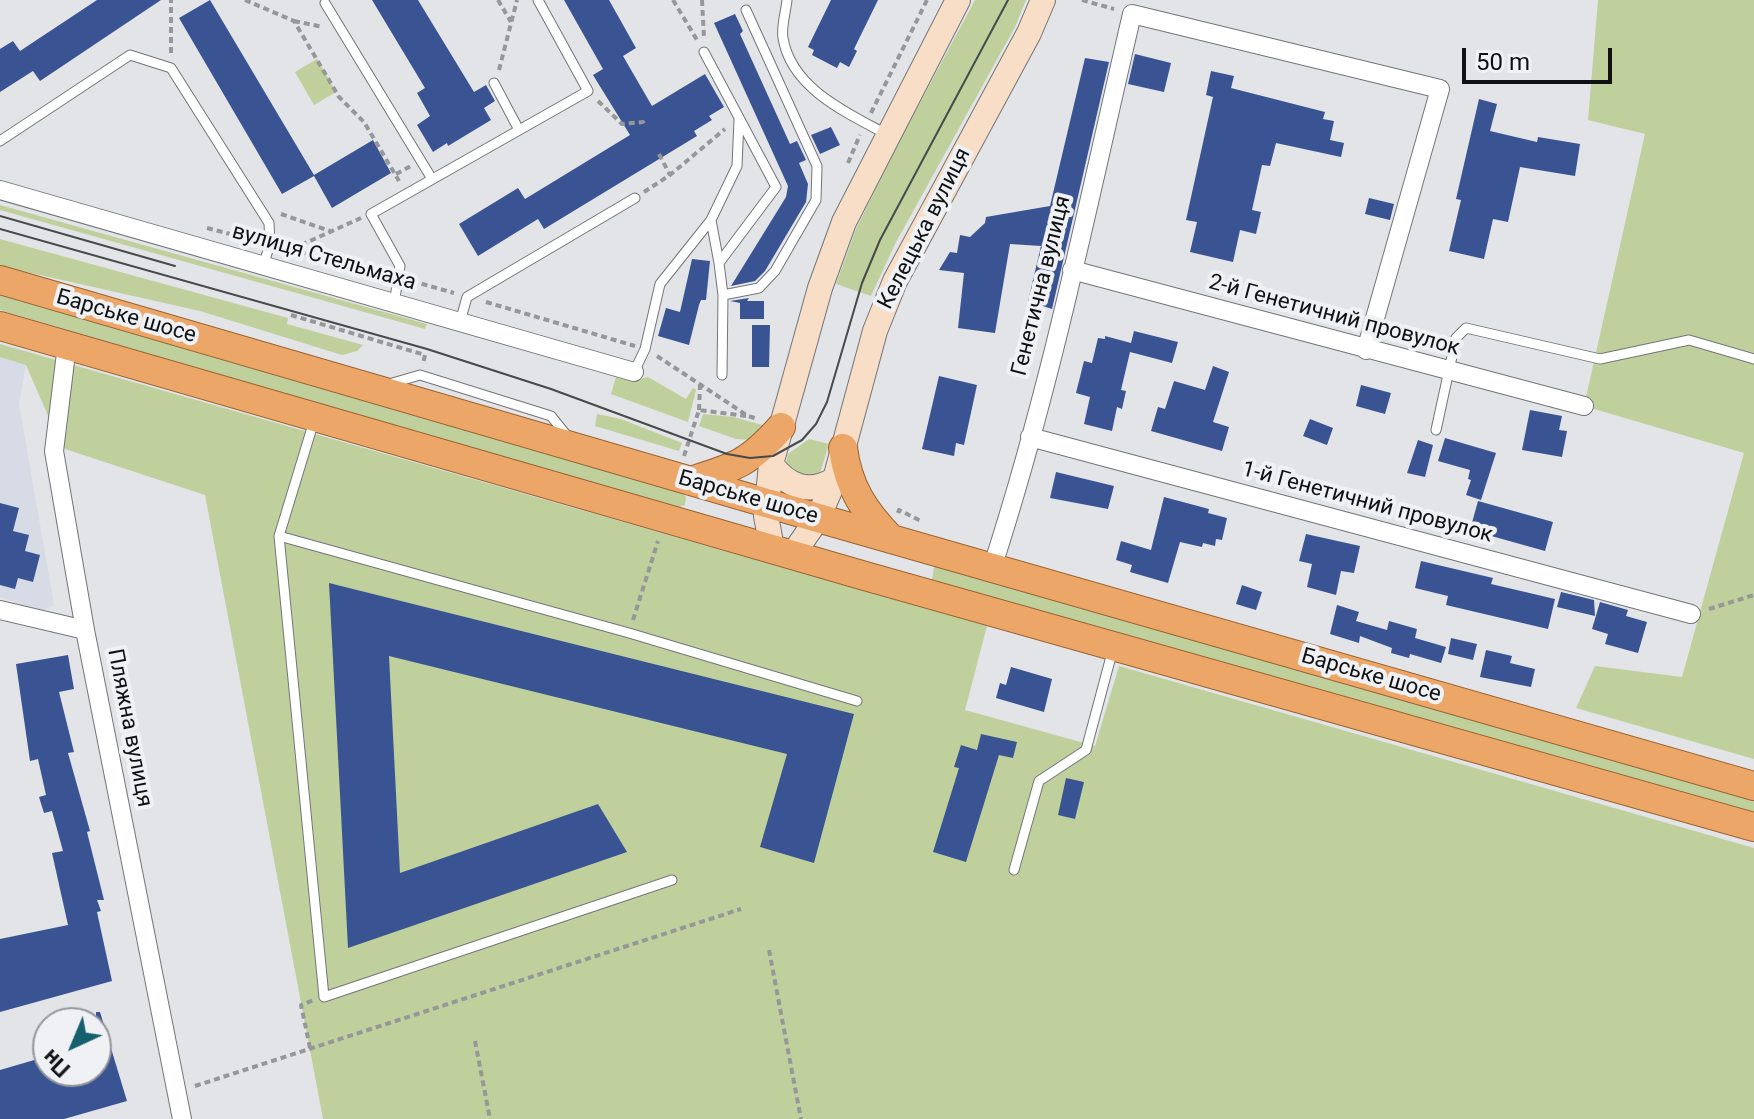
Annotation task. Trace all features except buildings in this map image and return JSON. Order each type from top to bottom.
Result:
[{"type":"highway","name":"Барське шосе","points":[[0,280],[1754,786]]},
{"type":"highway","points":[[0,326],[865,576],[1754,827]]},
{"type":"highway","points":[[677,521],[693,513],[697,505],[696,488],[690,481],[731,468],[750,458],[781,427]]},
{"type":"highway","points":[[843,448],[846,473],[859,499],[885,537],[863,543],[858,551],[857,560],[865,576]]},
{"type":"main road","points":[[782,551],[766,516],[771,464],[820,288],[844,222],[958,0]]},
{"type":"main road","name":"Келецька вулиця","points":[[782,551],[818,518],[835,479],[875,331],[895,281],[1029,33],[1043,0]]},
{"type":"main road","points":[[771,464],[784,479],[804,488],[825,485],[835,479]]},
{"type":"street","name":"Генетична вулиця","points":[[992,568],[1030,437],[1132,14]]},
{"type":"street","points":[[1132,14],[1440,89],[1366,350]]},
{"type":"street","name":"вулиця Стельмаха","points":[[0,190],[634,372]]},
{"type":"street","name":"2-й Генетичний провулок","points":[[1072,270],[1584,406]]},
{"type":"street","name":"Пляжна вулиця","points":[[67,345],[54,451],[85,630],[182,1119]]},
{"type":"street","name":"1-й Генетичний провулок","points":[[1030,437],[1691,614]]},
{"type":"street","points":[[0,610],[85,630]]},
{"type":"lane","points":[[394,304],[400,266],[371,214],[588,91],[538,0]]},
{"type":"lane","points":[[787,0],[783,38],[795,67],[812,91],[887,135]]},
{"type":"lane","points":[[325,3],[432,179]]},
{"type":"lane","points":[[723,295],[759,288],[775,271],[816,200],[817,166],[746,10]]},
{"type":"lane","points":[[704,52],[776,187],[719,263]]},
{"type":"lane","points":[[0,141],[130,55],[171,68],[269,223],[270,244],[263,266]]},
{"type":"lane","points":[[494,83],[519,130]]},
{"type":"lane","points":[[634,372],[645,349],[660,284],[711,220],[737,166],[739,117]]},
{"type":"lane","points":[[460,322],[467,297],[635,198]]},
{"type":"lane","points":[[711,220],[723,295],[722,375]]},
{"type":"lane","points":[[1436,430],[1456,338],[1466,328],[1600,359],[1689,340],[1754,359]]},
{"type":"lane","points":[[315,416],[279,536],[324,997],[672,880]]},
{"type":"lane","points":[[279,536],[629,633],[857,701]]},
{"type":"lane","points":[[1014,870],[1039,781],[1086,750],[1114,646]]},
{"type":"path","points":[[171,0],[171,68]]},
{"type":"path","points":[[245,0],[294,21],[343,31]]},
{"type":"path","points":[[498,0],[511,22]]},
{"type":"path","points":[[494,83],[517,0]]},
{"type":"path","points":[[673,0],[704,52]]},
{"type":"path","points":[[702,0],[704,52]]},
{"type":"path","points":[[1082,0],[1132,14]]},
{"type":"path","points":[[294,21],[339,97],[364,122],[407,194]]},
{"type":"path","points":[[588,91],[622,124],[643,122],[645,126]]},
{"type":"path","points":[[635,198],[670,175],[739,117]]},
{"type":"path","points":[[659,154],[670,175]]},
{"type":"path","points":[[258,206],[332,231]]},
{"type":"path","points":[[290,250],[371,214]]},
{"type":"path","points":[[291,315],[425,355]]},
{"type":"path","points":[[699,410],[700,385]]},
{"type":"path","points":[[1691,614],[1754,595]]},
{"type":"path","points":[[177,1092],[741,909]]},
{"type":"path","points":[[769,950],[801,1119]]},
{"type":"path","points":[[301,1005],[310,1048]]},
{"type":"path","points":[[475,1041],[490,1119]]},
{"type":"shaded area","points":[[0,357],[26,364],[19,404],[54,605],[42,611],[0,597]]},
{"type":"green space","points":[[975,0],[1026,0],[1015,27],[895,244],[871,296],[836,284],[856,229]]},
{"type":"green space","points":[[1598,0],[1754,0],[1754,759],[1576,708],[1595,666],[1682,677],[1744,453],[1584,406],[1645,134],[1588,120]]},
{"type":"green space","points":[[317,59],[336,92],[314,105],[295,72]]},
{"type":"green space","points":[[0,205],[427,324],[425,329],[0,210]]},
{"type":"green space","points":[[0,239],[288,318],[287,324],[363,345],[357,351],[342,355],[200,311],[0,266]]},
{"type":"green space","points":[[0,293],[681,492],[686,497],[685,505],[676,508],[0,310]]},
{"type":"green space","points":[[0,344],[987,626],[965,710],[1095,746],[1119,666],[1754,848],[1754,1119],[323,1119],[205,495],[62,448],[26,365],[0,357]]},
{"type":"green space","points":[[616,377],[632,381],[648,377],[686,399],[693,388],[696,390],[688,422],[611,394]]},
{"type":"green space","points":[[597,414],[621,419],[682,443],[679,451],[595,426]]},
{"type":"green space","points":[[703,414],[733,417],[766,426],[754,440],[736,439],[699,426]]},
{"type":"green space","points":[[809,439],[829,444],[820,473],[806,480],[786,464],[788,454]]},
{"type":"green space","points":[[937,552],[1754,786],[1754,827],[929,594]]},
{"type":"tram line","points":[[0,229],[427,349],[551,389],[727,454],[750,458],[773,456],[802,440],[816,424],[827,402],[862,283],[880,240],[1008,0]]},
{"type":"tram line","points":[[0,216],[175,266]]}]
